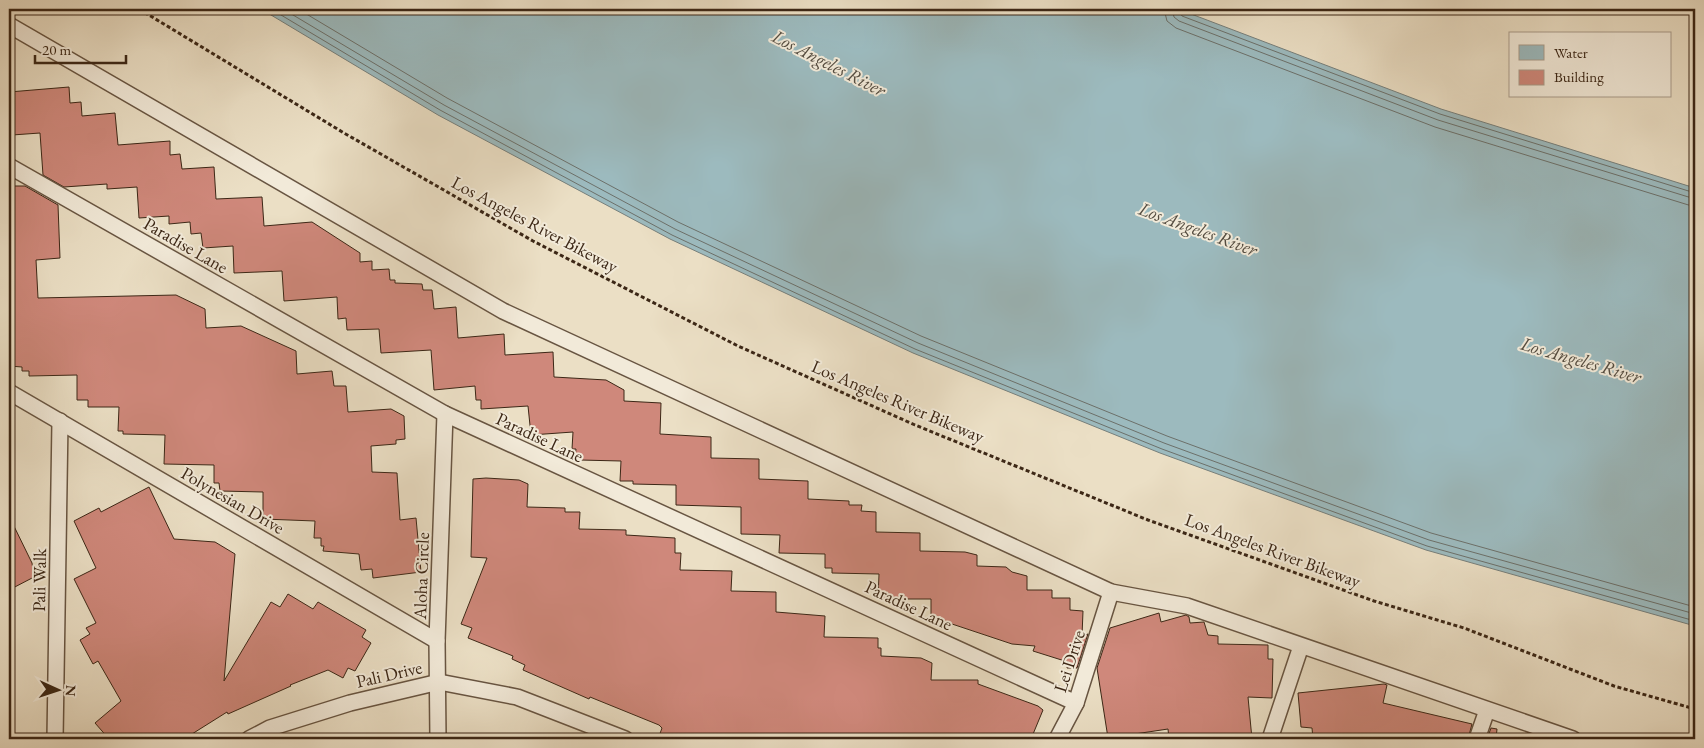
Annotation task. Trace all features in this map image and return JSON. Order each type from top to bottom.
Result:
[{"type":"lane","points":[[9,25],[503,311],[1111,592],[1187,606],[1573,739]]},
{"type":"lane","name":"Paradise Lane","points":[[9,166],[445,414],[1076,703]]},
{"type":"lane","name":"Polynesian Drive","points":[[9,392],[437,641]]},
{"type":"lane","name":"Aloha Circle","points":[[438,739],[439,682],[437,641],[445,414]]},
{"type":"lane","name":"Pali Walk","points":[[55,739],[60,421]]},
{"type":"lane","name":"Lei Drive","points":[[1057,739],[1076,703],[1111,592]]},
{"type":"lane","points":[[1270,739],[1301,646]]},
{"type":"lane","name":"Pali Drive","points":[[249,739],[270,728],[350,703],[439,682],[517,697],[625,739]]},
{"type":"lane","points":[[1477,739],[1487,710]]},
{"type":"path","name":"Los Angeles River Bikeway","points":[[139,9],[344,134],[533,240],[747,350],[915,425],[1148,520],[1374,601],[1464,628],[1614,686],[1695,708]]},
{"type":"water","name":"Los Angeles River","points":[[261,9],[1178,9],[1441,109],[1695,188],[1695,626],[1426,550],[1160,453],[913,353],[670,239],[438,115]]},
{"type":"building","points":[[69,87],[70,103],[81,102],[82,116],[115,113],[118,145],[170,141],[170,155],[180,154],[182,169],[214,167],[216,199],[262,197],[264,226],[312,222],[360,253],[360,262],[372,261],[372,270],[389,269],[390,280],[395,280],[395,283],[422,284],[423,290],[432,290],[434,309],[456,307],[458,338],[504,334],[505,355],[553,352],[554,377],[606,380],[624,390],[624,401],[661,403],[660,434],[711,437],[711,458],[759,459],[759,479],[808,481],[808,499],[849,501],[849,505],[862,505],[861,511],[876,512],[876,532],[920,533],[920,551],[965,552],[977,555],[977,566],[1006,567],[1012,572],[1027,576],[1027,590],[1052,590],[1052,598],[1070,598],[1070,610],[1083,611],[1082,636],[1088,634],[1077,668],[1067,668],[1068,662],[1033,651],[1035,646],[1012,644],[931,617],[931,599],[878,599],[879,574],[832,573],[832,568],[825,568],[825,554],[779,553],[780,535],[741,534],[741,507],[676,505],[676,485],[633,484],[633,481],[620,481],[621,461],[580,460],[580,457],[575,457],[576,449],[572,449],[573,432],[531,435],[528,406],[481,409],[481,400],[476,400],[475,386],[434,390],[431,350],[381,353],[379,329],[347,330],[346,318],[338,319],[337,297],[284,301],[282,271],[234,273],[233,246],[203,248],[201,233],[191,234],[190,222],[169,224],[169,216],[139,218],[137,187],[107,189],[107,184],[64,187],[43,175],[40,133],[12,135],[12,133],[9,133],[9,92]]},
{"type":"building","points":[[9,186],[25,186],[58,205],[60,258],[36,260],[38,298],[176,295],[205,309],[206,328],[241,326],[296,351],[297,374],[332,371],[334,386],[346,386],[348,412],[391,409],[404,416],[405,439],[396,440],[396,444],[371,446],[372,472],[397,473],[400,520],[416,518],[421,572],[373,578],[372,569],[361,570],[359,554],[323,551],[324,546],[321,546],[321,538],[314,538],[315,521],[263,519],[263,492],[220,491],[219,483],[214,483],[214,465],[164,464],[165,435],[123,434],[123,431],[118,431],[119,407],[88,407],[88,400],[77,400],[77,375],[29,376],[29,371],[22,371],[22,367],[9,366]]},
{"type":"building","points":[[473,479],[519,480],[528,484],[527,507],[565,508],[565,512],[580,512],[579,529],[626,530],[626,535],[675,538],[675,553],[681,553],[680,570],[732,571],[731,591],[776,592],[776,612],[825,616],[824,637],[878,638],[878,648],[881,648],[881,656],[921,658],[932,663],[931,680],[978,680],[978,684],[1038,706],[1043,710],[1031,739],[658,739],[662,728],[659,725],[590,697],[589,699],[523,670],[525,665],[512,659],[513,656],[468,638],[472,628],[461,624],[487,558],[471,557]]},
{"type":"building","points":[[149,487],[174,539],[215,542],[235,554],[224,681],[271,602],[280,607],[288,594],[313,609],[318,602],[366,630],[362,637],[371,643],[355,671],[348,668],[343,678],[328,670],[290,685],[228,714],[227,712],[184,739],[109,739],[95,723],[121,701],[98,661],[93,664],[80,640],[90,634],[86,628],[96,623],[74,579],[96,568],[74,521],[99,508],[101,512]]},
{"type":"building","points":[[9,516],[32,563],[34,577],[9,590]]},
{"type":"building","points":[[1159,613],[1161,622],[1186,615],[1189,617],[1190,623],[1204,622],[1208,635],[1218,636],[1218,644],[1268,645],[1268,659],[1273,659],[1272,698],[1248,697],[1252,739],[1169,739],[1168,729],[1108,738],[1097,668],[1110,628]]},
{"type":"building","points":[[1387,685],[1383,703],[1472,724],[1468,739],[1313,739],[1312,728],[1301,727],[1298,693]]},
{"type":"building","points":[[1491,728],[1497,729],[1496,739],[1487,739]]}]
